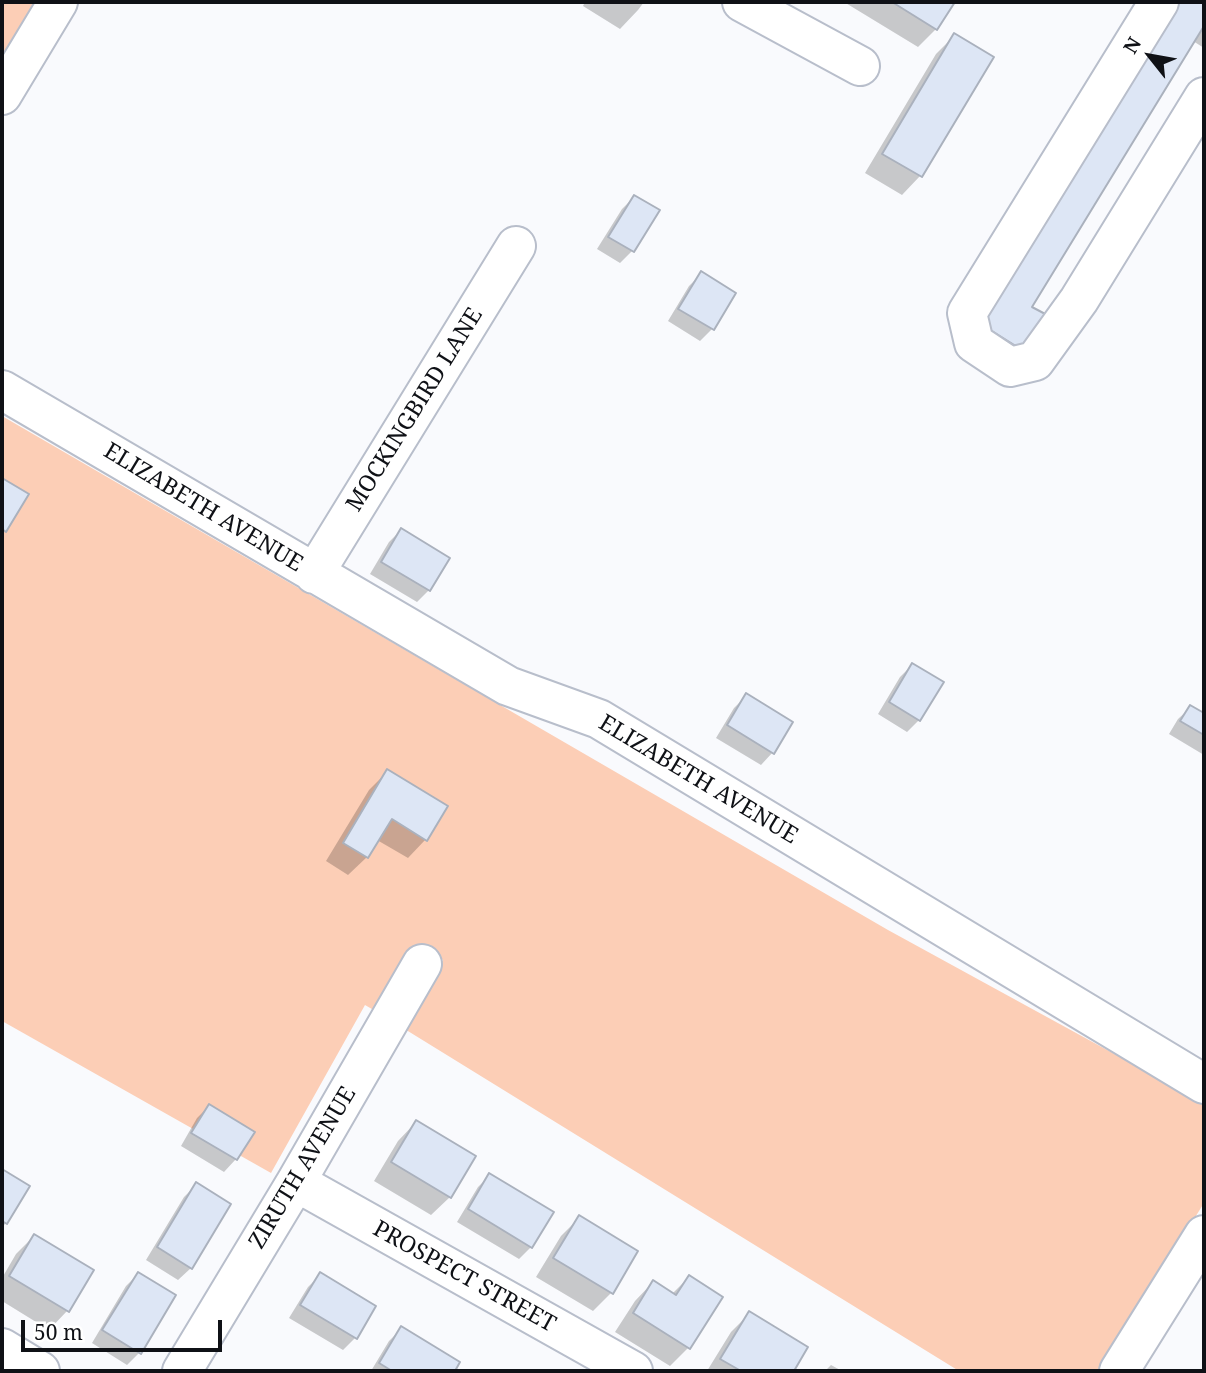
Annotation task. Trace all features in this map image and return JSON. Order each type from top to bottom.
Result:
[{"type":"street","points":[[2,95],[58,2]]},
{"type":"street","points":[[742,2],[860,66]]},
{"type":"street","points":[[1159,2],[967,313],[974,343],[1010,367],[1035,361],[1079,300],[1204,97]]},
{"type":"street","name":"MOCKINGBIRD LANE","points":[[314,574],[516,246]]},
{"type":"street","name":"ELIZABETH AVENUE","points":[[2,390],[508,686],[599,719],[1204,1084]]},
{"type":"street","name":"ZIRUTH AVENUE","points":[[181,1371],[296,1182],[422,964]]},
{"type":"street","name":"PROSPECT STREET","points":[[296,1182],[633,1371]]},
{"type":"street","points":[[1119,1371],[1204,1236]]},
{"type":"street","points":[[2,1348],[40,1371]]},
{"type":"shaded area","points":[[2,2],[40,2],[2,62]]},
{"type":"shaded area","points":[[2,416],[888,930],[1204,1103],[1204,1203],[1099,1371],[959,1371],[403,1028],[443,960],[416,945],[377,1012],[365,1005],[271,1173],[2,1021]]},
{"type":"building","points":[[892,2],[955,2],[937,30]]},
{"type":"building","points":[[1177,2],[1204,2],[1204,26],[1032,307],[1049,316],[1027,353],[979,323]]},
{"type":"building","points":[[954,33],[994,57],[922,177],[882,154]]},
{"type":"building","points":[[634,195],[660,210],[634,252],[608,237]]},
{"type":"building","points":[[701,271],[736,293],[714,330],[678,309]]},
{"type":"building","points":[[2,478],[29,494],[6,532],[2,529]]},
{"type":"building","points":[[401,528],[450,558],[430,591],[381,562]]},
{"type":"building","points":[[912,663],[944,682],[920,721],[889,702]]},
{"type":"building","points":[[746,693],[793,722],[774,754],[727,725]]},
{"type":"building","points":[[1190,705],[1204,713],[1204,735],[1180,721]]},
{"type":"building","points":[[387,769],[448,806],[427,841],[392,819],[368,858],[343,843]]},
{"type":"building","points":[[209,1104],[255,1132],[237,1160],[191,1133]]},
{"type":"building","points":[[416,1120],[476,1156],[451,1198],[391,1162]]},
{"type":"building","points":[[2,1169],[30,1186],[7,1224],[2,1221]]},
{"type":"building","points":[[489,1173],[554,1212],[532,1248],[468,1209]]},
{"type":"building","points":[[196,1182],[231,1204],[192,1269],[157,1247]]},
{"type":"building","points":[[579,1215],[638,1251],[613,1294],[553,1258]]},
{"type":"building","points":[[34,1234],[94,1270],[69,1312],[9,1276]]},
{"type":"building","points":[[138,1272],[176,1295],[141,1354],[102,1330]]},
{"type":"building","points":[[320,1272],[376,1306],[357,1339],[300,1305]]},
{"type":"building","points":[[689,1275],[723,1297],[690,1349],[633,1313],[653,1280],[676,1295]]},
{"type":"building","points":[[749,1311],[808,1347],[794,1371],[741,1371],[720,1359]]},
{"type":"building","points":[[401,1326],[460,1362],[455,1371],[392,1371],[379,1363]]}]
